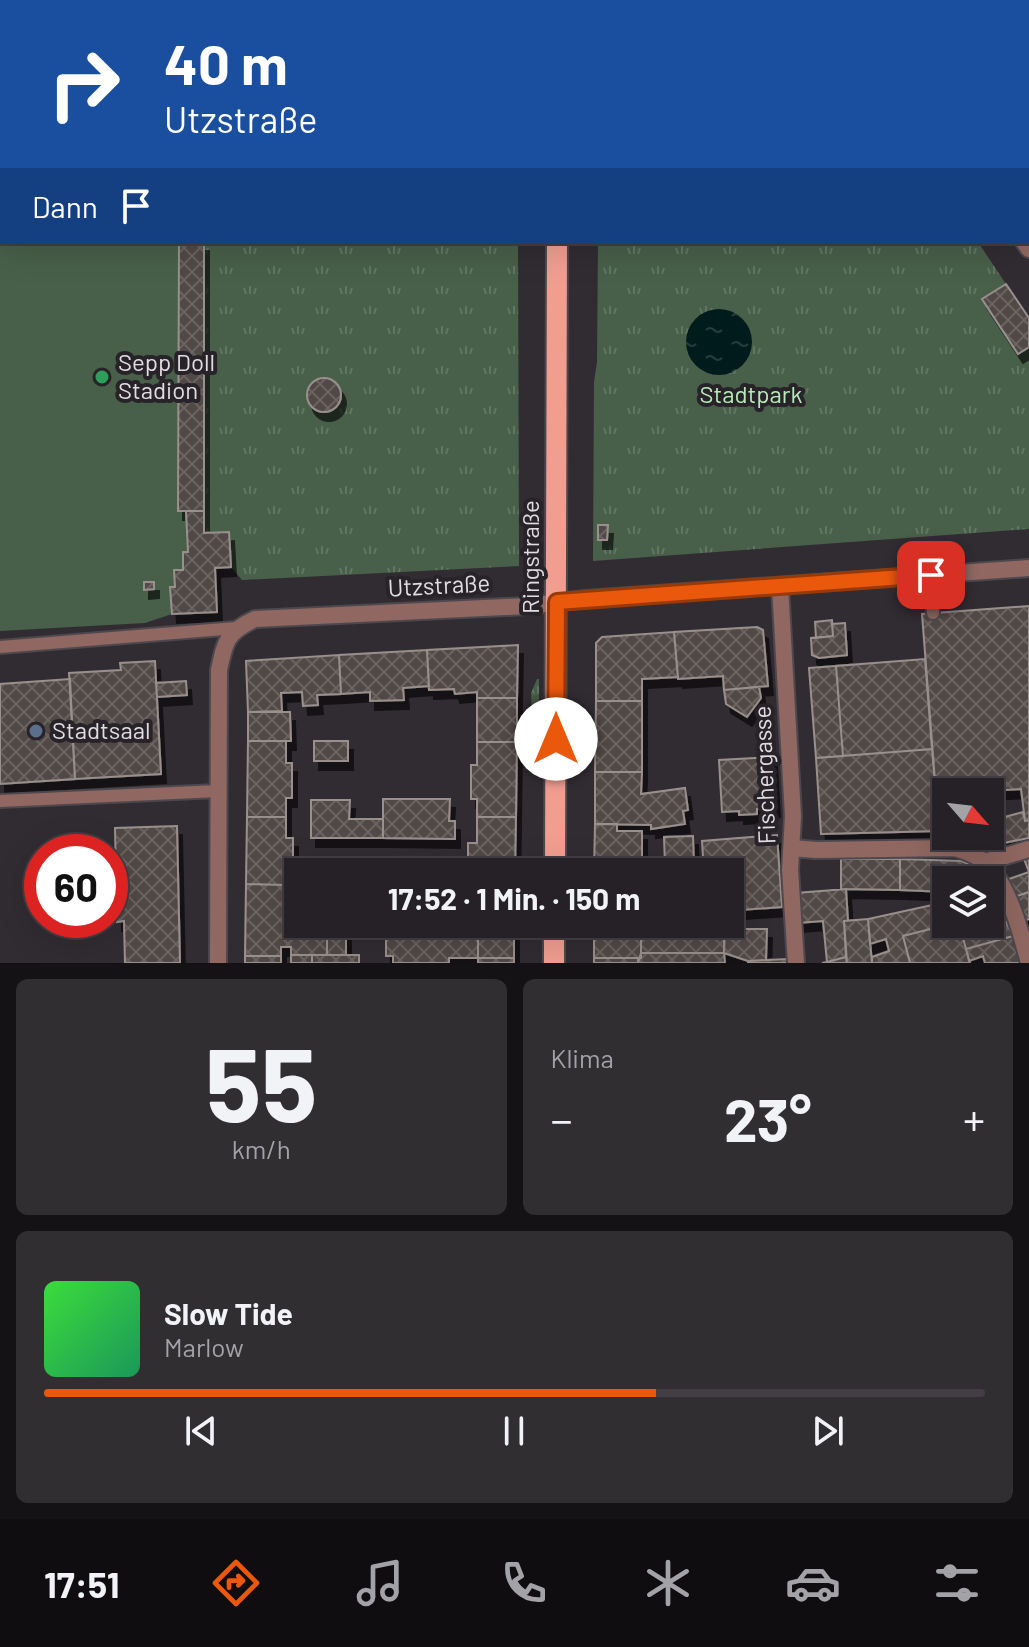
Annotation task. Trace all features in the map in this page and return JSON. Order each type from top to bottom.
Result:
[{"type":"main road","name":"Ringstraße","points":[[555,858],[557,244]]},
{"type":"main road","points":[[554,938],[554,963]]},
{"type":"street","name":"Utzstraße","points":[[236,628],[255,619],[527,606],[1029,568]]},
{"type":"street","name":"Fischergasse","points":[[780,586],[793,816],[790,870],[796,963]]},
{"type":"street","points":[[218,963],[219,670],[224,647],[236,628]]},
{"type":"street","points":[[792,848],[955,848],[985,862],[1012,909],[1029,963]]},
{"type":"street","points":[[985,862],[1029,849]]},
{"type":"lane","points":[[931,575],[933,613]]},
{"type":"lane","points":[[0,647],[236,628]]},
{"type":"lane","points":[[0,801],[218,791]]},
{"type":"green space","name":"Sepp Doll Stadion","points":[[0,244],[204,244],[204,533],[229,532],[231,567],[215,568],[217,612],[172,614],[145,623],[0,631]]},
{"type":"green space","points":[[204,244],[518,244],[519,566],[242,580],[231,567],[229,532],[204,533]]},
{"type":"green space","name":"Stadtpark","points":[[598,244],[979,244],[1006,284],[983,299],[1018,353],[1027,348],[1029,351],[1029,529],[593,561],[594,382],[597,362]]},
{"type":"green space","points":[[537,679],[539,713],[532,713],[531,693]]},
{"type":"water","points":[[719,309],[732,311],[747,324],[752,342],[750,355],[737,370],[719,375],[706,373],[691,360],[686,342],[688,329],[701,314]]},
{"type":"building","points":[[179,244],[204,244],[204,511],[178,511]]},
{"type":"building","points":[[1006,284],[1029,318],[1029,347],[1018,354],[982,299]]},
{"type":"building","points":[[324,378],[336,383],[341,395],[336,407],[324,412],[312,407],[307,395],[312,383]]},
{"type":"building","points":[[186,511],[204,511],[204,533],[229,532],[231,567],[215,568],[217,612],[172,614],[170,587],[175,587],[174,570],[183,570],[183,552],[188,552]]},
{"type":"building","points":[[598,525],[608,525],[607,540],[598,540]]},
{"type":"building","points":[[144,582],[154,582],[154,589],[144,590]]},
{"type":"building","points":[[1029,606],[1029,820],[1025,821],[1021,789],[1004,790],[1004,778],[935,778],[922,614]]},
{"type":"building","points":[[832,620],[833,636],[816,638],[815,622]]},
{"type":"building","points":[[845,623],[847,655],[819,658],[812,655],[811,638],[833,636],[832,624]]},
{"type":"building","points":[[757,627],[763,630],[768,686],[724,690],[723,676],[678,679],[674,632]]},
{"type":"building","points":[[674,632],[678,677],[642,679],[642,701],[596,701],[596,643],[602,637]]},
{"type":"building","points":[[518,645],[517,698],[477,698],[477,692],[455,694],[454,689],[429,690],[427,650]]},
{"type":"building","points":[[427,650],[429,686],[403,688],[404,700],[370,701],[370,692],[341,694],[339,655]]},
{"type":"building","points":[[339,655],[341,694],[317,695],[318,705],[303,706],[302,692],[281,693],[282,711],[248,712],[246,661]]},
{"type":"building","points":[[925,659],[932,749],[843,756],[836,666]]},
{"type":"building","points":[[155,661],[161,774],[75,779],[69,673],[121,670],[120,663]]},
{"type":"building","points":[[836,666],[843,756],[816,758],[809,668]]},
{"type":"building","name":"Stadtsaal","points":[[70,679],[75,779],[0,784],[0,684]]},
{"type":"building","points":[[186,681],[187,695],[157,697],[156,683]]},
{"type":"building","points":[[759,687],[761,698],[747,717],[726,704],[724,690]]},
{"type":"building","points":[[477,698],[517,698],[517,742],[477,742]]},
{"type":"building","points":[[596,701],[642,701],[642,772],[595,772]]},
{"type":"building","points":[[248,712],[290,712],[291,741],[248,741]]},
{"type":"building","points":[[248,741],[286,741],[286,763],[292,763],[292,798],[286,798],[286,817],[247,817]]},
{"type":"building","points":[[314,741],[348,741],[348,761],[314,761]]},
{"type":"building","points":[[477,742],[517,742],[516,817],[477,817],[477,799],[471,799],[471,765],[477,765]]},
{"type":"building","points":[[932,749],[934,778],[932,778],[932,831],[821,834],[816,758]]},
{"type":"building","points":[[772,757],[775,808],[757,809],[757,814],[722,812],[719,760]]},
{"type":"building","points":[[595,772],[642,772],[641,794],[685,788],[688,810],[683,811],[685,824],[651,829],[651,825],[595,824]]},
{"type":"building","points":[[383,799],[450,799],[449,821],[455,821],[455,839],[383,838]]},
{"type":"building","points":[[311,800],[350,800],[349,819],[383,819],[383,838],[311,838]]},
{"type":"building","points":[[1023,812],[1025,821],[1029,820],[1029,838],[1004,843],[1004,817]]},
{"type":"building","points":[[247,817],[286,817],[286,838],[293,838],[293,858],[284,858],[284,885],[246,884]]},
{"type":"building","points":[[477,817],[516,817],[515,858],[468,858],[468,843],[477,843]]},
{"type":"building","points":[[595,824],[617,824],[617,831],[642,831],[642,858],[594,858]]},
{"type":"building","points":[[177,826],[180,963],[125,963],[124,938],[128,938],[128,834],[115,834],[115,828]]},
{"type":"building","points":[[777,835],[782,907],[744,910],[744,858],[703,858],[702,841]]},
{"type":"building","points":[[693,836],[694,858],[665,858],[664,837]]},
{"type":"building","points":[[841,859],[900,859],[900,890],[841,889]]},
{"type":"building","points":[[900,859],[962,861],[972,866],[932,866],[932,891],[900,890]]},
{"type":"building","points":[[1029,872],[1029,892],[1014,897],[1009,879]]},
{"type":"building","points":[[246,884],[284,885],[285,939],[327,939],[327,955],[291,955],[291,947],[281,947],[281,956],[245,956]]},
{"type":"building","points":[[846,889],[846,957],[827,962],[823,921],[798,923],[796,893]]},
{"type":"building","points":[[1029,892],[1029,919],[1026,920],[1014,897]]},
{"type":"building","points":[[932,905],[932,929],[903,936],[910,963],[872,963],[872,957],[889,951],[886,939],[870,944],[868,919]]},
{"type":"building","points":[[1004,917],[1013,936],[966,949],[963,938],[1004,938]]},
{"type":"building","points":[[868,919],[872,963],[847,963],[844,921]]},
{"type":"building","points":[[744,929],[767,929],[766,960],[748,961],[724,953],[725,938],[744,938]]},
{"type":"building","points":[[932,929],[932,938],[963,938],[970,963],[910,963],[903,936]]},
{"type":"building","points":[[1013,936],[1021,963],[985,963],[983,956],[969,961],[966,949]]},
{"type":"building","points":[[327,938],[346,938],[346,955],[327,955]]},
{"type":"building","points":[[386,938],[478,938],[478,958],[449,958],[449,963],[393,963],[393,956],[386,956]]},
{"type":"building","points":[[478,938],[514,938],[514,958],[478,958]]},
{"type":"building","points":[[594,938],[641,938],[641,958],[594,958]]},
{"type":"building","points":[[641,938],[724,938],[724,953],[641,953]]},
{"type":"building","points":[[641,953],[724,953],[725,963],[638,963]]},
{"type":"building","points":[[291,955],[312,955],[312,963],[291,963]]},
{"type":"building","points":[[312,955],[359,955],[359,963],[312,963]]},
{"type":"building","points":[[245,956],[281,956],[281,963],[245,963]]},
{"type":"building","points":[[846,957],[847,963],[822,963],[827,962]]},
{"type":"building","points":[[478,958],[514,958],[514,963],[478,963]]},
{"type":"building","points":[[594,958],[638,958],[638,963],[594,963]]},
{"type":"building","points":[[788,959],[788,963],[748,963],[748,961]]},
{"type":"place","name":"Sepp Doll Stadion","points":[[102,377]]},
{"type":"place","name":"Stadtsaal","points":[[36,731]]},
{"type":"route","points":[[556,739],[557,602],[931,575]]}]
